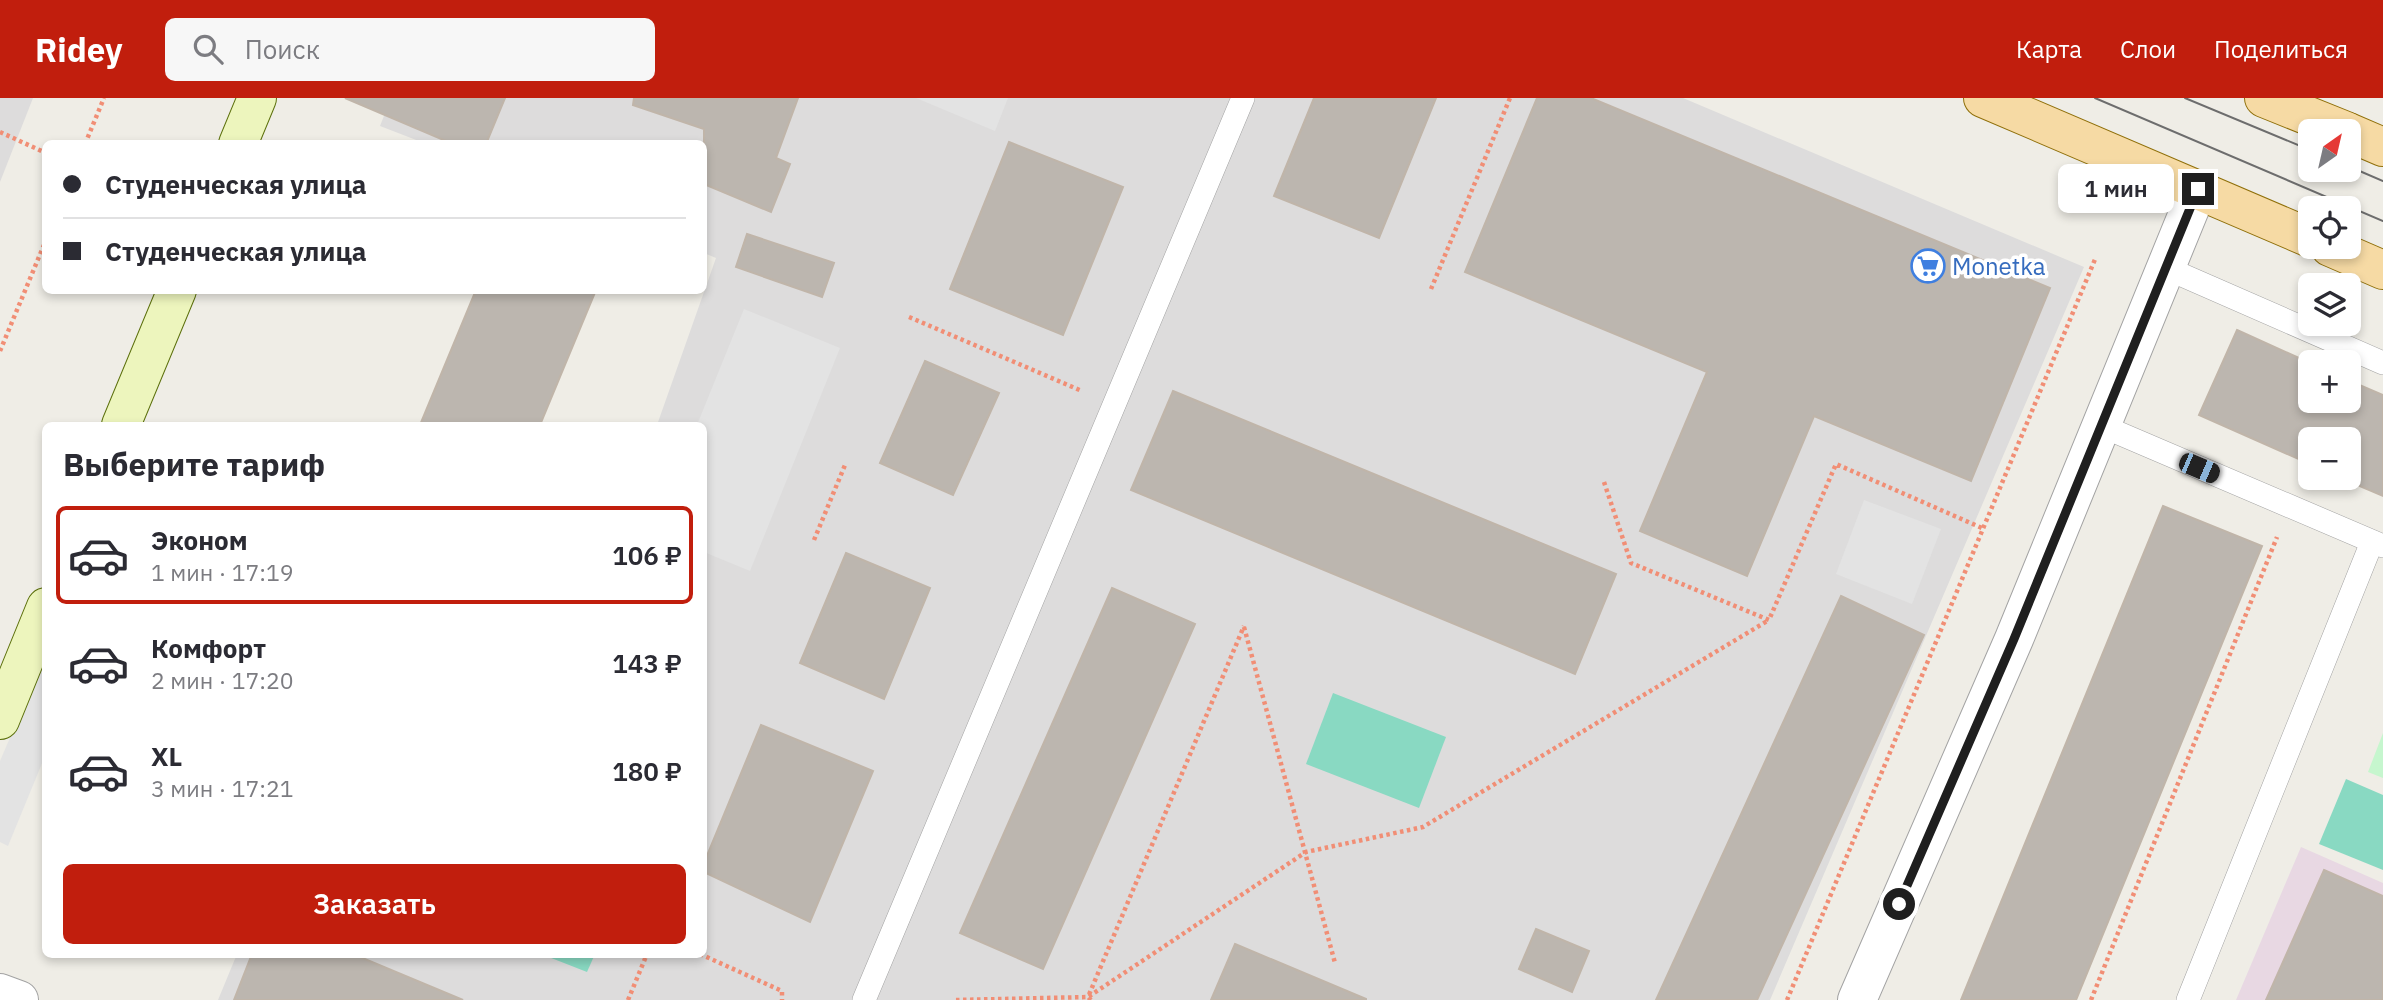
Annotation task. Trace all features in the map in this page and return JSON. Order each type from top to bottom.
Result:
[{"type":"main road","points":[[240,140],[257,98]]},
{"type":"main road","points":[[1983,98],[2298,233]]},
{"type":"main road","points":[[2264,98],[2315,119]]},
{"type":"main road","points":[[2361,138],[2383,147]]},
{"type":"main road","points":[[2358,259],[2383,270]]},
{"type":"main road","points":[[122,422],[175,294]]},
{"type":"main road","points":[[0,720],[42,617]]},
{"type":"street","points":[[1857,1000],[2014,639],[2198,189]]},
{"type":"street","points":[[0,993],[19,1000]]},
{"type":"lane","points":[[864,1000],[1243,98]]},
{"type":"lane","points":[[2166,268],[2383,363]]},
{"type":"lane","points":[[2102,426],[2378,544],[2188,1000]]},
{"type":"path","points":[[87,140],[104,98]]},
{"type":"path","points":[[1431,289],[1510,98]]},
{"type":"path","points":[[0,132],[42,151]]},
{"type":"path","points":[[0,351],[42,250]]},
{"type":"path","points":[[1787,1000],[2096,257]]},
{"type":"path","points":[[909,317],[1115,405]]},
{"type":"path","points":[[956,1000],[1090,998],[1306,852],[1423,827],[1769,620],[1836,464],[1982,528]]},
{"type":"path","points":[[814,540],[845,465]]},
{"type":"path","points":[[1604,482],[1631,563],[1769,620]]},
{"type":"path","points":[[2091,1000],[2278,533],[2266,528]]},
{"type":"path","points":[[1090,998],[1244,626],[1335,963]]},
{"type":"path","points":[[707,957],[782,992],[782,1000]]},
{"type":"path","points":[[628,1000],[645,958]]},
{"type":"shaded area","points":[[0,98],[33,98],[0,182]]},
{"type":"shaded area","points":[[391,98],[1683,98],[2084,267],[1770,1000],[218,1000],[235,958],[707,958],[707,422],[658,422],[703,294],[707,294],[707,283],[716,258],[707,254],[707,140],[416,140],[380,126]]},
{"type":"shaded area","points":[[916,98],[1008,98],[995,131]]},
{"type":"shaded area","points":[[744,309],[840,348],[750,571],[707,553],[707,422],[698,422]]},
{"type":"shaded area","points":[[1864,500],[1941,529],[1912,604],[1836,574]]},
{"type":"shaded area","points":[[42,663],[42,763],[8,846],[0,842],[0,761]]},
{"type":"shaded area","points":[[2301,847],[2383,883],[2383,1000],[2236,1000]]},
{"type":"green space","points":[[1333,693],[1446,737],[1419,808],[1306,764]]},
{"type":"green space","points":[[2383,733],[2383,778],[2368,772]]},
{"type":"green space","points":[[2346,779],[2383,795],[2383,870],[2319,844]]},
{"type":"green space","points":[[551,958],[593,958],[587,972]]},
{"type":"building","points":[[345,98],[505,98],[488,140],[444,140]]},
{"type":"building","points":[[634,98],[798,98],[776,158],[790,164],[771,212],[707,185],[707,140],[704,140],[704,129],[633,105]]},
{"type":"building","points":[[1314,98],[1436,98],[1379,238],[1274,196]]},
{"type":"building","points":[[1537,98],[1591,98],[2050,288],[1971,481],[1814,416],[1747,576],[1640,531],[1707,372],[1465,272]]},
{"type":"building","points":[[1009,142],[1123,187],[1063,335],[950,289]]},
{"type":"building","points":[[747,234],[834,263],[822,297],[736,267]]},
{"type":"building","points":[[474,294],[594,294],[541,422],[421,422]]},
{"type":"building","points":[[2237,330],[2298,358],[2298,413],[2361,413],[2361,386],[2383,395],[2383,496],[2361,487],[2361,427],[2298,427],[2298,459],[2199,415]]},
{"type":"building","points":[[925,361],[999,393],[953,495],[880,463]]},
{"type":"building","points":[[1173,391],[1616,574],[1575,674],[1131,490]]},
{"type":"building","points":[[2163,506],[2262,546],[2076,1000],[1961,1000]]},
{"type":"building","points":[[846,553],[930,588],[884,699],[800,663]]},
{"type":"building","points":[[1112,588],[1195,624],[1043,969],[960,933]]},
{"type":"building","points":[[1841,596],[1924,635],[1757,1000],[1656,1000]]},
{"type":"building","points":[[761,725],[873,771],[810,922],[707,873],[707,856]]},
{"type":"building","points":[[2324,870],[2383,896],[2383,1000],[2266,1000]]},
{"type":"building","points":[[1536,929],[1589,951],[1572,992],[1519,969]]},
{"type":"building","points":[[1235,944],[1366,999],[1366,1000],[1211,1000]]},
{"type":"building","points":[[250,958],[363,958],[463,1000],[234,1000]]},
{"type":"tram line","points":[[2095,98],[2383,221]]},
{"type":"tram line","points":[[2185,98],[2298,145]]},
{"type":"tram line","points":[[2361,172],[2383,181]]},
{"type":"place","name":"Monetka","points":[[1928,266]]},
{"type":"route","points":[[1899,904],[2014,639],[2198,189]]}]
